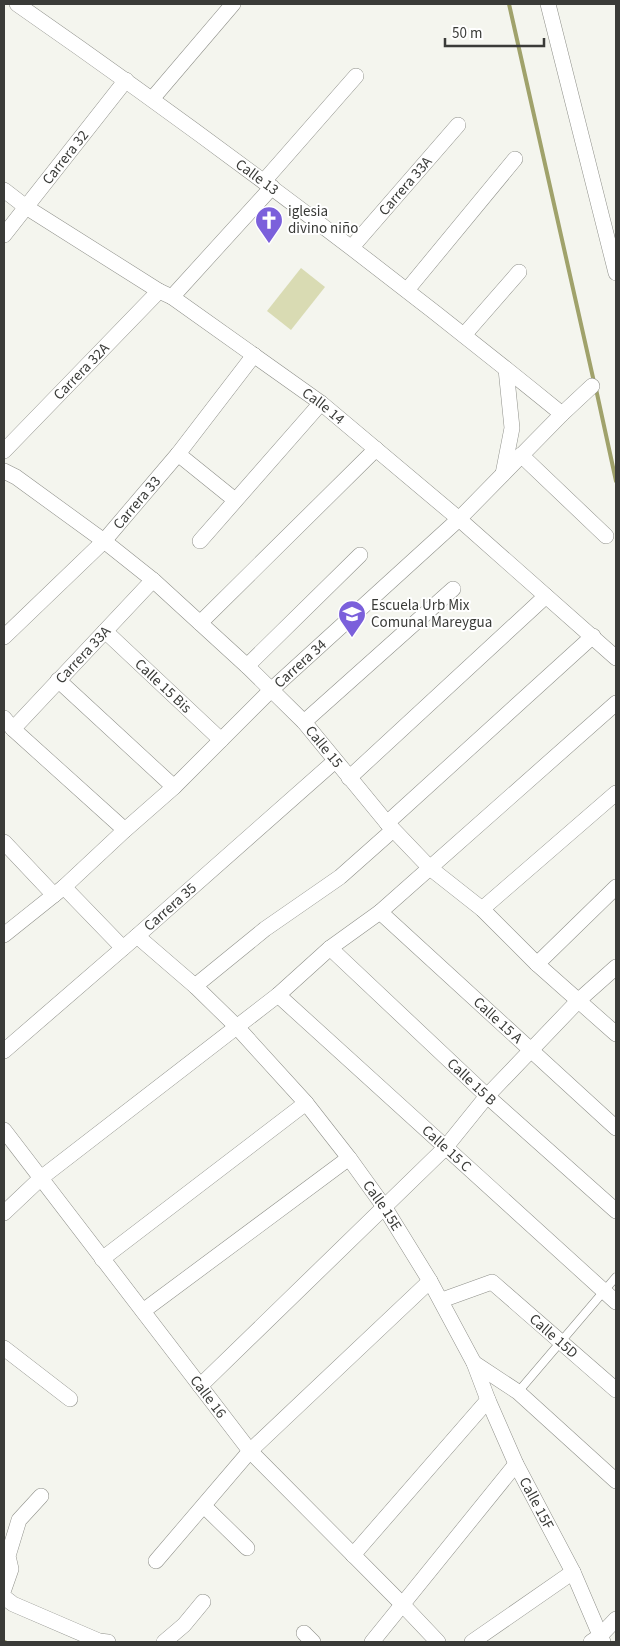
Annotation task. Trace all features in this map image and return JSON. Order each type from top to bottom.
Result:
[{"type":"street","name":"Calle 13","points":[[16,4],[152,98],[352,247],[562,414]]},
{"type":"street","points":[[152,98],[233,4]]},
{"type":"street","points":[[548,4],[616,273]]},
{"type":"street","name":"Carrera 32A","points":[[4,451],[166,294],[268,184],[356,76]]},
{"type":"street","name":"Carrera 32","points":[[4,235],[126,80]]},
{"type":"street","name":"Carrera 33A","points":[[352,247],[458,125]]},
{"type":"street","points":[[407,290],[515,159]]},
{"type":"street","name":"Calle 14","points":[[4,190],[26,207],[166,294],[321,403],[459,519],[616,658]]},
{"type":"street","points":[[464,335],[519,272]]},
{"type":"street","name":"Carrera 33","points":[[4,637],[104,541],[178,454],[254,355]]},
{"type":"street","points":[[502,474],[512,428],[506,369]]},
{"type":"street","name":"Carrera 34","points":[[4,934],[59,891],[124,830],[174,787],[271,690],[459,519],[592,386]]},
{"type":"street","points":[[200,541],[321,403]]},
{"type":"street","points":[[200,623],[376,449]]},
{"type":"street","points":[[178,454],[235,500]]},
{"type":"street","points":[[521,455],[606,536]]},
{"type":"street","name":"Calle 15","points":[[4,461],[10,474],[104,541],[152,580],[247,666],[304,722],[390,826],[430,868],[482,909],[537,964],[616,1034]]},
{"type":"street","points":[[247,666],[360,555]]},
{"type":"street","name":"Carrera 33A","points":[[8,723],[58,680],[152,580]]},
{"type":"street","points":[[304,722],[453,588]]},
{"type":"street","points":[[349,778],[546,596]]},
{"type":"street","name":"Calle 15 Bis","points":[[105,631],[221,740]]},
{"type":"street","points":[[195,986],[265,929],[340,876],[390,826],[592,636]]},
{"type":"street","points":[[58,680],[174,787]]},
{"type":"street","points":[[4,1213],[41,1178],[278,995],[330,948],[380,912],[616,703]]},
{"type":"street","points":[[8,723],[124,830]]},
{"type":"street","name":"Carrera 35","points":[[4,1051],[124,948],[335,760]]},
{"type":"street","points":[[482,909],[616,793]]},
{"type":"street","points":[[4,842],[124,948]]},
{"type":"street","points":[[537,964],[616,887]]},
{"type":"street","name":"Calle 15 A","points":[[380,912],[616,1128]]},
{"type":"street","name":"Calle 15E","points":[[137,936],[195,986],[236,1026],[306,1103],[349,1158],[384,1208],[442,1300],[474,1363],[518,1392],[616,1480]]},
{"type":"street","name":"Calle 15 B","points":[[330,948],[487,1096],[616,1211]]},
{"type":"street","points":[[200,1386],[445,1148],[487,1096],[530,1050],[579,1000],[616,966]]},
{"type":"street","name":"Calle 15 C","points":[[278,995],[616,1302]]},
{"type":"street","points":[[102,1258],[306,1103]]},
{"type":"street","name":"Calle 16","points":[[4,1130],[250,1451],[438,1642]]},
{"type":"street","points":[[143,1311],[349,1158]]},
{"type":"street","points":[[156,1561],[250,1451],[430,1281]]},
{"type":"street","name":"Calle 15D","points":[[442,1300],[492,1282],[616,1390]]},
{"type":"street","points":[[4,1348],[70,1399]]},
{"type":"street","name":"Calle 15F","points":[[474,1363],[516,1464],[573,1572],[598,1640]]},
{"type":"street","points":[[353,1555],[488,1400]]},
{"type":"street","points":[[372,1642],[516,1464]]},
{"type":"street","points":[[4,1589],[11,1569],[8,1556],[19,1520],[41,1496]]},
{"type":"street","points":[[204,1506],[247,1548]]},
{"type":"street","points":[[472,1642],[573,1572]]},
{"type":"street","points":[[164,1642],[184,1625],[203,1602]]},
{"type":"street","points":[[7,1605],[99,1641],[108,1642]]},
{"type":"street","points":[[598,1640],[616,1619]]},
{"type":"lane","points":[[518,1392],[616,1277]]},
{"type":"green space","points":[[301,268],[325,287],[291,330],[267,311]]},
{"type":"waterway","points":[[509,4],[594,382]]},
{"type":"waterway","points":[[596,389],[616,481]]},
{"type":"place","name":"iglesia divino niño","points":[[269,244]]},
{"type":"place","name":"Escuela Urb Mix Comunal Mareygua","points":[[352,638]]}]
